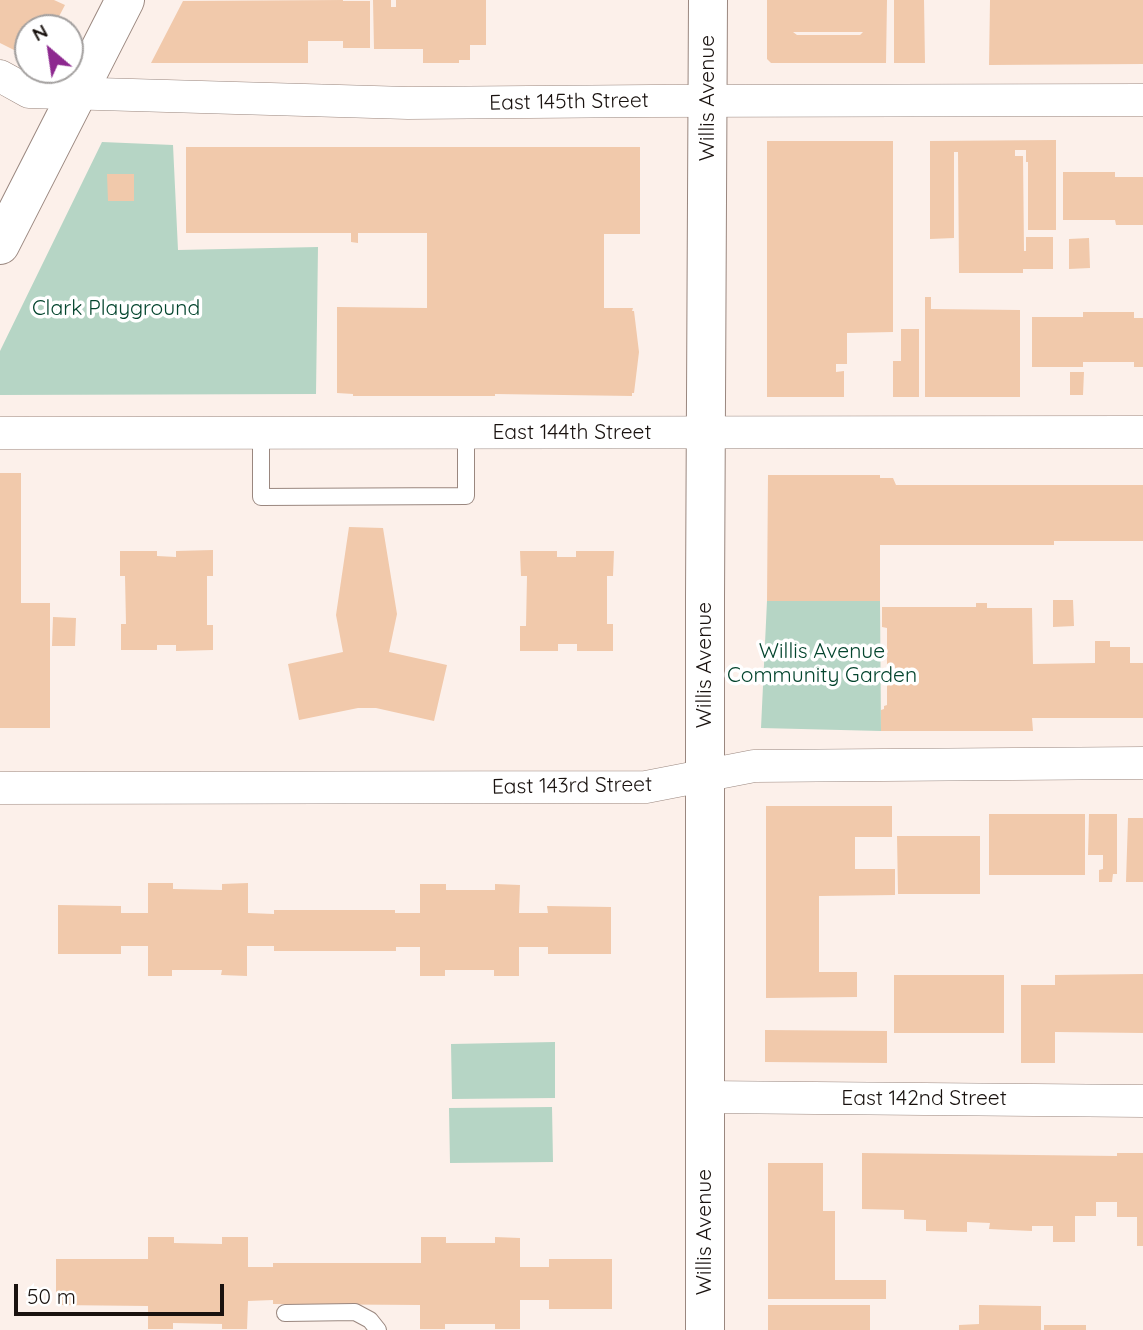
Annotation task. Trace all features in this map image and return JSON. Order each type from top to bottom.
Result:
[{"type":"main road","points":[[0,245],[125,0]]},
{"type":"main road","name":"Willis Avenue","points":[[705,1330],[708,0]]},
{"type":"street","name":"East 145th Street","points":[[0,76],[29,92],[408,103],[1143,100]]},
{"type":"street","name":"East 144th Street","points":[[0,433],[1143,432]]},
{"type":"street","name":"East 143rd Street","points":[[0,788],[646,788],[754,766],[1143,763]]},
{"type":"street","name":"East 142nd Street","points":[[705,1097],[1143,1101]]},
{"type":"lane","points":[[261,433],[261,497],[466,496],[466,433]]},
{"type":"lane","points":[[285,1313],[355,1312],[370,1320],[378,1330]]},
{"type":"green space","name":"Clark Playground","points":[[102,142],[173,145],[178,250],[318,247],[316,394],[0,395],[0,351]]},
{"type":"green space","name":"Willis Avenue Community Garden","points":[[767,601],[880,601],[881,731],[761,728]]},
{"type":"green space","points":[[555,1042],[555,1098],[452,1099],[451,1044]]},
{"type":"green space","points":[[552,1107],[553,1162],[450,1163],[449,1108]]},
{"type":"building","points":[[0,0],[54,0],[65,5],[60,14],[14,14],[14,50],[0,43]]},
{"type":"building","points":[[373,0],[391,0],[391,7],[396,7],[396,0],[486,0],[486,45],[470,45],[470,60],[459,60],[459,63],[423,63],[423,49],[374,49]]},
{"type":"building","points":[[767,0],[887,0],[886,63],[771,63],[767,59]],"holes":[[[793,32],[863,32],[860,35],[797,35]]]},
{"type":"building","points":[[894,0],[924,0],[925,63],[894,63]]},
{"type":"building","points":[[990,0],[1143,0],[1143,64],[989,65]]},
{"type":"building","points":[[183,1],[370,1],[370,48],[343,48],[343,41],[308,41],[308,63],[151,63]]},
{"type":"building","points":[[1056,140],[1056,230],[1028,230],[1028,162],[1026,150],[1015,150],[1015,156],[1023,156],[1024,251],[1026,237],[1053,237],[1053,269],[1023,269],[1023,273],[959,273],[958,152],[954,152],[954,238],[930,239],[930,141]]},
{"type":"building","points":[[767,141],[893,141],[893,332],[847,333],[847,364],[836,364],[836,372],[844,371],[844,397],[767,397]]},
{"type":"building","points":[[186,147],[640,147],[640,234],[604,234],[604,308],[633,308],[634,311],[639,352],[634,393],[632,396],[353,396],[337,393],[337,307],[427,308],[427,233],[358,233],[358,243],[351,242],[351,233],[186,233]]},
{"type":"building","points":[[1063,172],[1115,172],[1115,177],[1143,177],[1143,225],[1116,225],[1115,220],[1063,220]]},
{"type":"building","points":[[107,174],[134,174],[134,201],[108,201]]},
{"type":"building","points":[[1089,238],[1090,268],[1069,269],[1069,239]]},
{"type":"building","points":[[925,297],[931,297],[931,309],[1020,310],[1020,397],[925,397]]},
{"type":"building","points":[[1083,312],[1134,312],[1134,318],[1143,318],[1143,367],[1134,367],[1134,362],[1083,362],[1083,367],[1032,367],[1032,317],[1083,317]]},
{"type":"building","points":[[901,329],[919,329],[919,397],[893,397],[893,361],[901,361]]},
{"type":"building","points":[[1070,372],[1084,372],[1083,395],[1070,395]]},
{"type":"building","points":[[0,473],[21,473],[21,603],[50,603],[50,728],[0,728]]},
{"type":"building","points":[[768,475],[880,475],[880,478],[893,478],[896,485],[1143,485],[1143,541],[1054,541],[1054,545],[880,545],[880,601],[767,601]]},
{"type":"building","points":[[349,527],[383,528],[397,614],[389,652],[447,665],[434,721],[376,708],[358,708],[299,720],[288,664],[343,652],[336,615]]},
{"type":"building","points":[[213,550],[213,576],[207,576],[207,625],[213,625],[213,650],[176,651],[176,645],[157,645],[157,650],[121,650],[121,624],[126,624],[125,576],[120,576],[120,551],[157,551],[157,556],[176,557],[176,551]]},
{"type":"building","points":[[520,551],[557,551],[557,557],[576,557],[576,551],[614,551],[613,576],[607,576],[607,624],[613,624],[613,651],[577,651],[577,644],[558,644],[558,651],[520,651],[520,626],[526,626],[527,576],[521,576]]},
{"type":"building","points":[[1053,600],[1073,600],[1074,626],[1053,627]]},
{"type":"building","points":[[976,603],[987,603],[987,608],[1032,608],[1033,664],[1095,663],[1095,641],[1110,641],[1110,647],[1130,647],[1130,663],[1143,663],[1143,718],[1032,718],[1033,731],[881,731],[881,710],[887,705],[887,628],[882,627],[882,607],[976,607]]},
{"type":"building","points":[[53,617],[76,618],[75,646],[52,646]]},
{"type":"building","points":[[766,806],[892,806],[892,837],[855,837],[855,869],[895,869],[895,895],[819,896],[819,972],[857,972],[857,997],[766,998]]},
{"type":"building","points":[[989,814],[1085,814],[1085,875],[989,875]]},
{"type":"building","points":[[1089,814],[1117,814],[1117,874],[1113,874],[1112,882],[1099,882],[1103,855],[1088,855]]},
{"type":"building","points":[[1128,818],[1143,818],[1143,882],[1126,882]]},
{"type":"building","points":[[897,836],[980,836],[980,894],[898,894]]},
{"type":"building","points":[[148,883],[173,883],[173,889],[222,890],[222,884],[248,883],[248,913],[274,914],[274,910],[395,910],[395,913],[420,913],[420,884],[446,884],[446,890],[495,890],[495,884],[520,885],[519,913],[548,913],[547,906],[611,907],[611,954],[548,954],[548,947],[519,947],[519,976],[494,976],[494,970],[445,970],[445,976],[420,976],[420,947],[396,947],[396,951],[274,951],[274,946],[247,946],[247,976],[221,975],[222,970],[172,970],[172,976],[148,976],[148,946],[121,946],[121,954],[58,954],[58,905],[121,906],[121,913],[148,913]]},
{"type":"building","points":[[1143,974],[1143,1033],[1055,1032],[1055,1063],[1021,1063],[1021,985],[1055,985],[1055,975]]},
{"type":"building","points":[[894,975],[1004,975],[1004,1033],[894,1033]]},
{"type":"building","points":[[765,1030],[887,1031],[887,1063],[765,1062]]},
{"type":"building","points":[[862,1153],[1117,1156],[1117,1153],[1143,1153],[1143,1246],[1137,1246],[1137,1217],[1117,1217],[1117,1202],[1096,1202],[1096,1216],[1075,1216],[1075,1242],[1053,1242],[1053,1226],[1032,1226],[1032,1231],[1009,1230],[989,1229],[990,1223],[967,1222],[967,1232],[926,1231],[926,1220],[904,1219],[904,1210],[862,1209]]},
{"type":"building","points":[[768,1163],[823,1163],[823,1211],[835,1211],[835,1280],[886,1280],[886,1299],[768,1299]]},
{"type":"building","points":[[148,1237],[174,1237],[174,1243],[222,1244],[222,1237],[248,1237],[248,1267],[273,1267],[273,1263],[421,1263],[421,1237],[446,1237],[446,1243],[495,1243],[495,1237],[520,1238],[520,1267],[549,1267],[549,1259],[612,1259],[612,1309],[549,1309],[549,1300],[520,1300],[520,1329],[495,1329],[495,1324],[445,1324],[445,1329],[420,1329],[420,1305],[273,1304],[273,1300],[248,1301],[247,1329],[222,1329],[222,1324],[173,1323],[173,1329],[148,1329],[148,1306],[56,1305],[56,1259],[148,1259]]},
{"type":"building","points":[[768,1305],[870,1305],[870,1330],[768,1330]]},
{"type":"building","points":[[979,1305],[1041,1306],[1041,1330],[959,1330],[959,1325],[979,1324]]},
{"type":"building","points":[[1044,1325],[1086,1325],[1086,1330],[1044,1330]]}]
